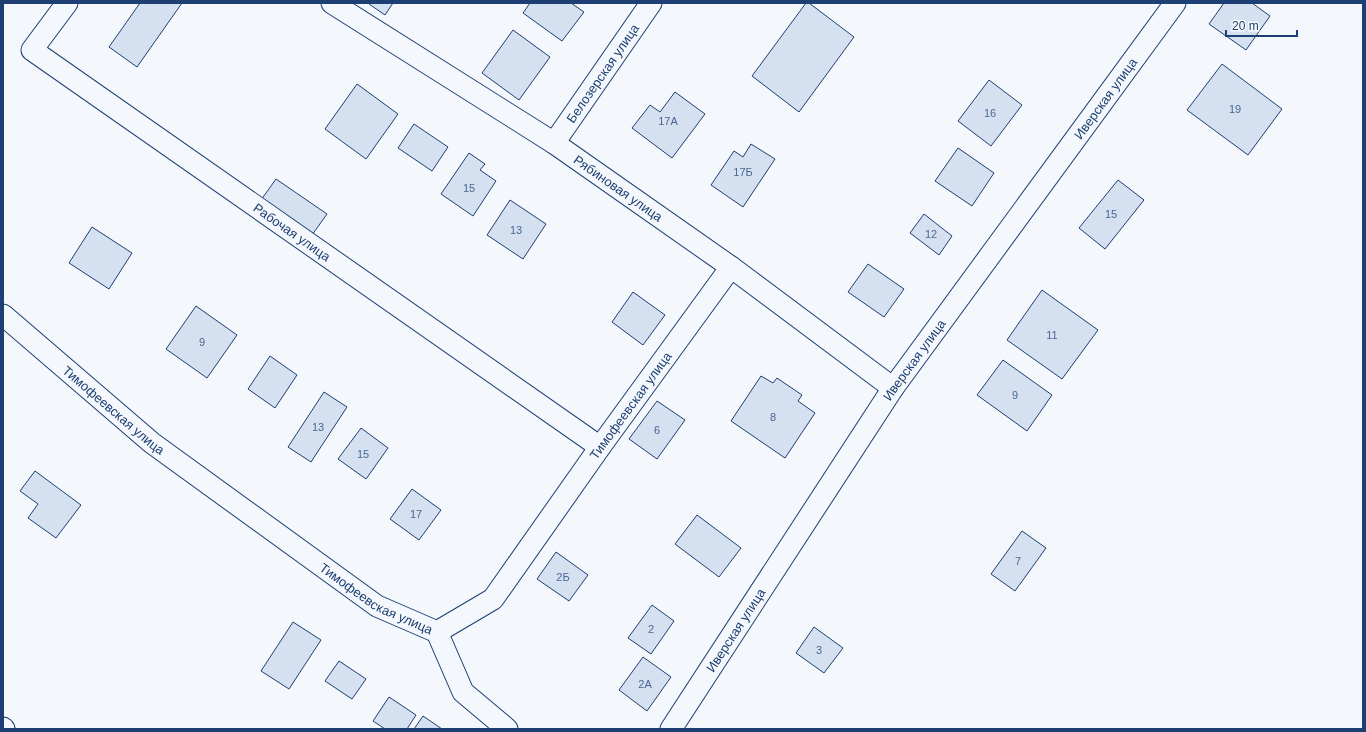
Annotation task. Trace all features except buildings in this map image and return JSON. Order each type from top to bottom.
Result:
[{"type":"street","name":"Рабочая улица","points":[[67,3],[32,50],[600,447]]},
{"type":"street","name":"Рябиновая улица","points":[[332,3],[554,143],[731,267],[893,388]]},
{"type":"street","name":"Белозерская улица","points":[[554,143],[651,3]]},
{"type":"street","name":"Иверская улица","points":[[671,729],[893,388],[1175,3]]},
{"type":"street","name":"Тимофеевская улица","points":[[3,315],[152,443],[377,606],[437,632],[493,599],[600,447],[731,267]]},
{"type":"street","points":[[437,632],[464,692],[507,729]]}]
